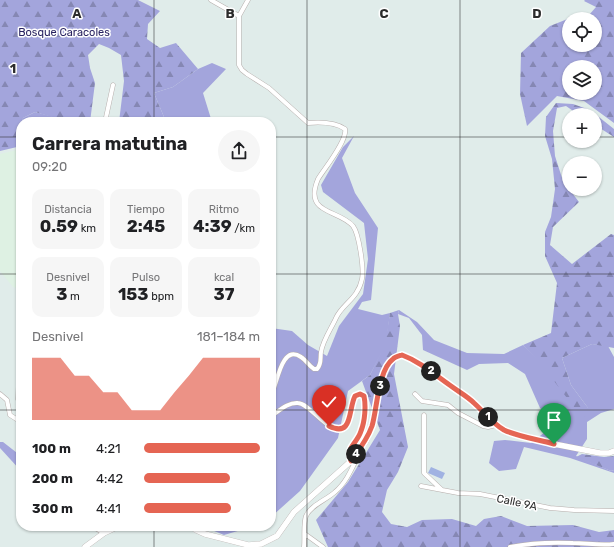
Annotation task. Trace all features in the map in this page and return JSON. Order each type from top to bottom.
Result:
[{"type":"main road","points":[[198,531],[204,534],[248,545],[261,544],[277,536],[294,512],[351,461],[366,441],[372,426],[376,402],[386,368],[393,359],[402,355],[424,366],[464,395],[496,425],[511,433],[554,444],[600,453],[614,451]]},
{"type":"main road","points":[[85,547],[108,531]]},
{"type":"street","points":[[211,0],[239,16]]},
{"type":"street","points":[[248,0],[239,16],[238,56],[239,65],[242,70],[269,88],[308,123],[338,125],[346,132],[343,140],[318,179],[315,186],[315,193],[319,206],[354,227],[362,261],[362,278],[360,287],[353,298],[339,312],[324,343],[320,366],[314,370],[300,356],[295,354],[289,356],[281,365],[276,382]]},
{"type":"street","points":[[106,117],[113,85]]},
{"type":"street","points":[[0,394],[7,400],[10,415],[16,419]]},
{"type":"street","points":[[276,413],[287,405],[299,403],[308,407],[329,426],[335,429],[341,429],[346,426],[349,420],[355,396],[357,394],[362,394],[365,399],[363,424],[358,437],[349,450],[351,461]]},
{"type":"street","points":[[415,394],[422,401],[448,405],[458,413],[483,426],[488,427],[496,425]]},
{"type":"street","points":[[424,415],[424,473],[442,490]]},
{"type":"street","points":[[304,547],[305,520],[307,514],[312,508],[335,492],[346,481],[366,441]]},
{"type":"street","name":"Calle 9A","points":[[421,486],[458,493],[480,494],[550,508],[582,511],[614,511]]},
{"type":"street","points":[[305,534],[323,547]]},
{"type":"street","points":[[510,547],[524,544],[555,542],[614,544]]},
{"type":"shaded area","points":[[16,150],[16,288],[13,287],[0,271],[0,154]]},
{"type":"shaded area","points":[[431,467],[445,473],[442,479],[428,473]]},
{"type":"green space","name":"Bosque Caracoles","points":[[0,0],[138,0],[160,11],[148,24],[147,39],[160,48],[176,43],[198,69],[173,87],[154,93],[164,117],[120,117],[124,81],[121,55],[99,44],[88,55],[90,68],[95,83],[91,117],[52,117],[35,112],[25,117],[16,117],[16,147],[0,151]]},
{"type":"green space","points":[[614,0],[614,123],[602,114],[602,108],[594,108],[584,101],[579,100],[602,100],[602,60],[562,60],[562,97],[557,96],[527,126],[520,94],[521,53],[550,26],[562,21],[562,52],[602,52],[602,12],[592,12],[596,7],[584,1]]},
{"type":"green space","points":[[212,63],[226,69],[203,93],[210,117],[164,117],[154,93],[173,87],[198,69]]},
{"type":"green space","points":[[556,103],[573,104],[584,108],[569,108],[566,106],[557,108],[553,131],[555,156],[562,178],[562,196],[574,196],[579,202],[553,227],[550,245],[572,264],[611,234],[614,235],[614,348],[592,344],[562,358],[571,385],[588,408],[583,419],[541,364],[523,345],[551,333],[557,283],[545,256],[545,232],[551,217],[555,189],[552,159],[545,136],[546,117]]},
{"type":"green space","points":[[35,112],[54,117],[25,117]]},
{"type":"green space","points":[[602,120],[614,129],[614,137],[602,129]]},
{"type":"green space","points":[[354,136],[342,158],[355,193],[378,228],[371,300],[362,302],[358,309],[382,315],[390,313],[386,344],[370,375],[348,391],[338,438],[300,491],[276,513],[276,329],[292,331],[308,345],[327,356],[339,326],[363,294],[368,259],[364,223],[323,192],[321,185],[343,147]]},
{"type":"green space","points":[[399,310],[417,322],[434,340],[467,353],[504,354],[523,345],[588,408],[571,385],[562,358],[592,344],[608,346],[614,357],[614,409],[601,413],[587,422],[587,439],[576,456],[611,471],[614,470],[614,473],[570,458],[524,447],[516,469],[499,471],[489,463],[494,441],[505,440],[531,443],[545,432],[548,417],[540,408],[525,374],[508,363],[479,364],[467,370],[423,350],[422,335],[409,318],[398,314]]},
{"type":"green space","points":[[399,310],[398,314],[400,326],[394,374],[408,447],[398,472],[387,490],[382,512],[391,524],[407,527],[422,520],[452,519],[476,526],[484,519],[501,516],[527,526],[573,525],[599,532],[614,530],[614,547],[328,547],[316,520],[348,482],[380,430],[362,381],[370,375],[385,344],[390,313]]},
{"type":"green space","points":[[0,442],[3,442],[16,452],[16,466],[0,448]]},
{"type":"green space","points":[[582,454],[604,457],[614,456],[614,470],[611,471],[576,457]]},
{"type":"green space","points":[[214,531],[238,531],[224,535]]},
{"type":"route","points":[[329,426],[335,429],[341,429],[346,426],[355,396],[357,394],[362,394],[364,396],[363,424],[358,437],[349,450],[351,461],[366,441],[372,426],[376,402],[386,368],[393,359],[402,355],[424,366],[474,402],[496,425],[504,430],[554,444]]}]
